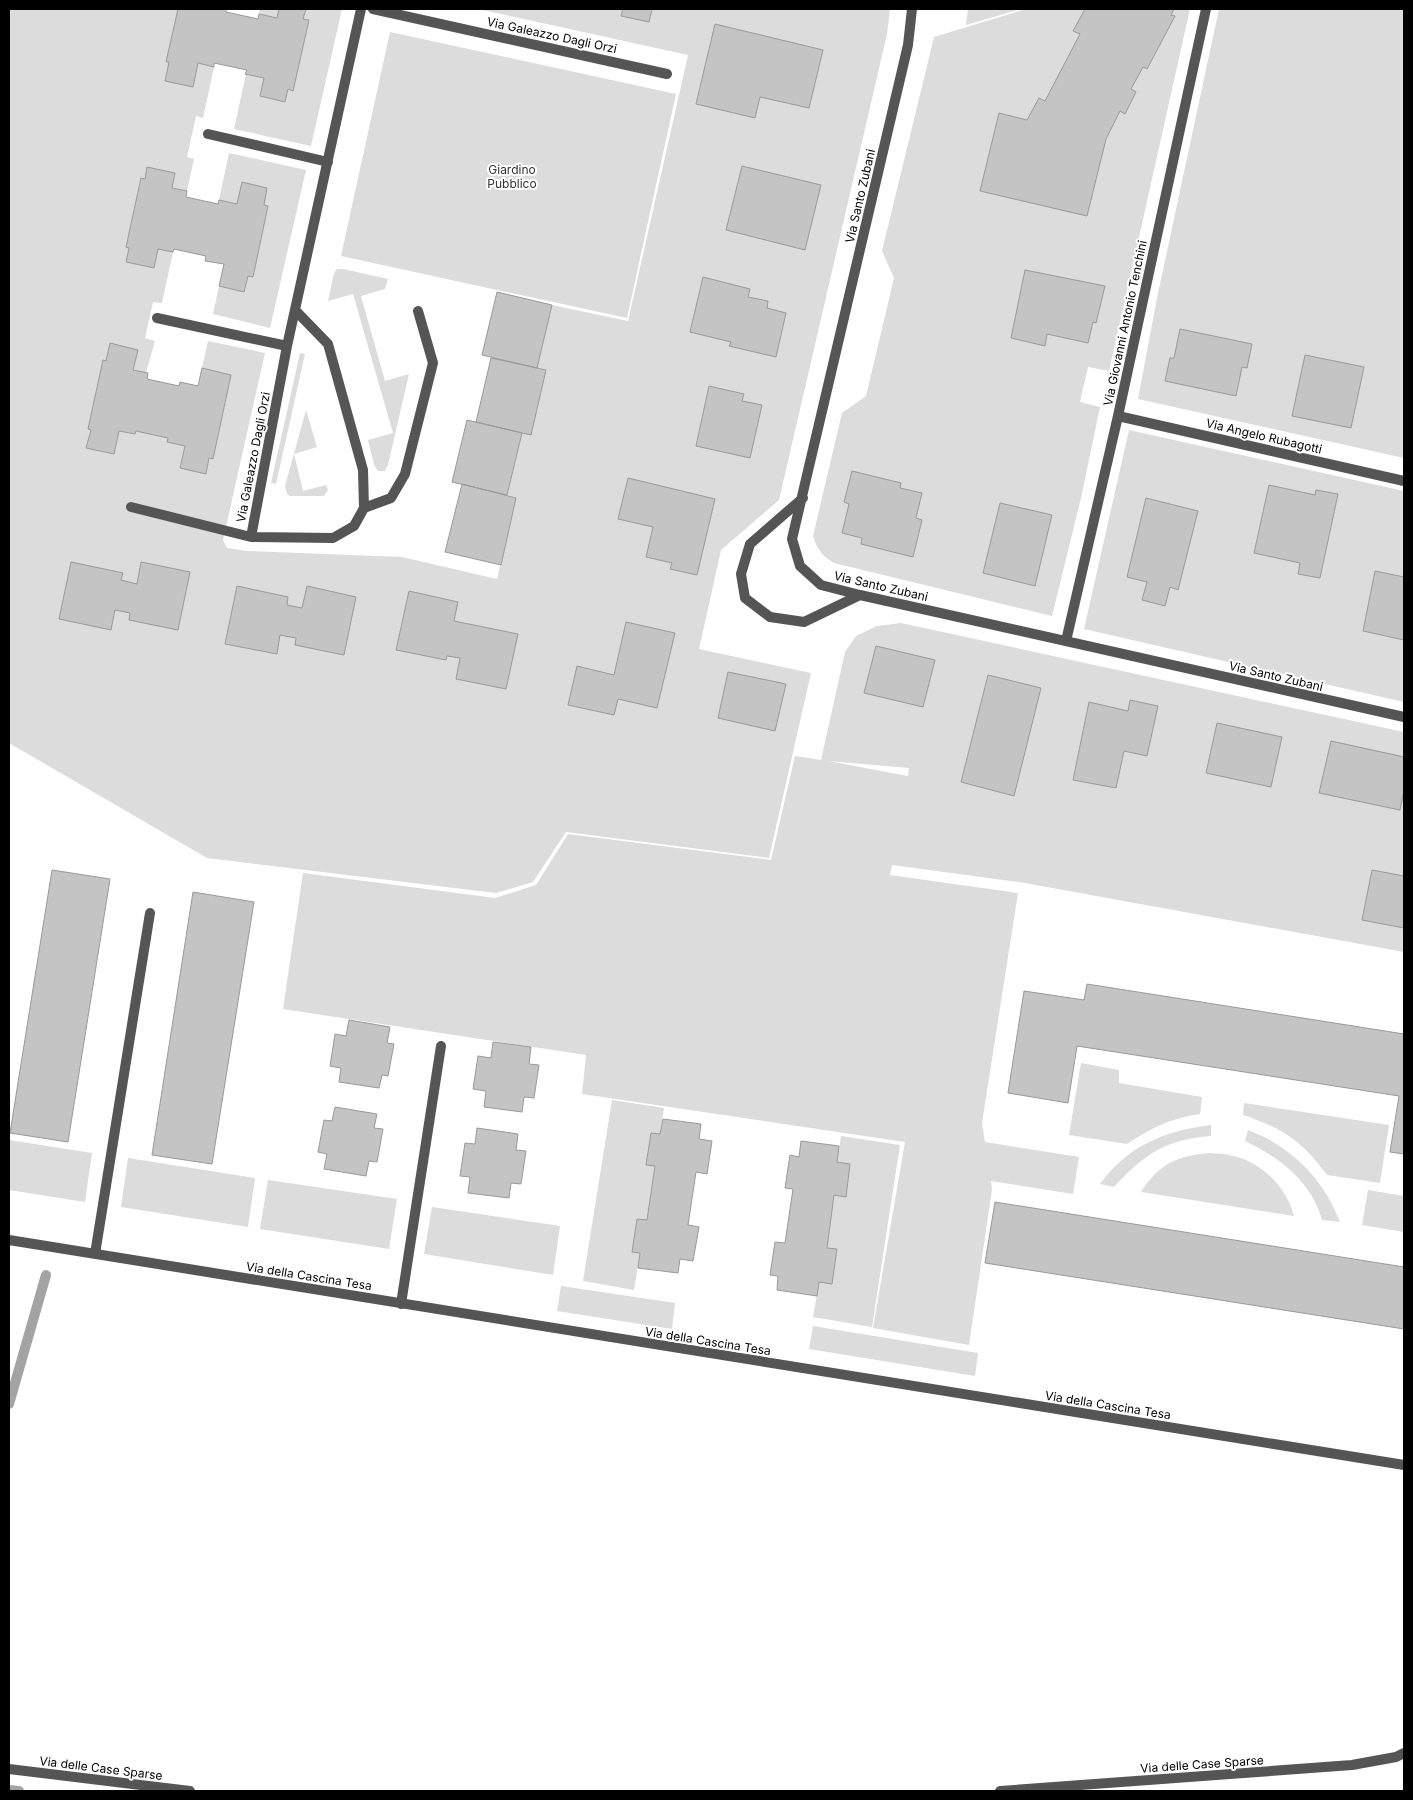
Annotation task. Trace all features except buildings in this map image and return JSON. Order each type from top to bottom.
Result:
[{"type":"street","name":"Via Galeazzo Dagli Orzi","points":[[361,9],[287,346],[251,537],[333,538],[354,526],[364,508]]},
{"type":"street","name":"Via Galeazzo Dagli Orzi","points":[[373,9],[667,74]]},
{"type":"street","name":"Via Santo Zubani","points":[[912,9],[908,45],[792,539],[800,566],[821,585],[860,595],[1404,717]]},
{"type":"street","name":"Via Giovanni Antonio Tenchini","points":[[1066,641],[1118,416],[1206,9]]},
{"type":"street","points":[[208,134],[328,162]]},
{"type":"street","points":[[295,310],[328,344],[363,470],[364,508],[391,498],[405,474],[433,363],[418,311]]},
{"type":"street","points":[[157,318],[287,346]]},
{"type":"street","name":"Via Angelo Rubagotti","points":[[1118,416],[1404,481]]},
{"type":"street","points":[[803,498],[750,544],[741,574],[745,598],[770,617],[804,622],[860,595]]},
{"type":"street","points":[[130,507],[251,537]]},
{"type":"street","points":[[94,1254],[150,913]]},
{"type":"street","points":[[402,1304],[441,1046]]},
{"type":"street","name":"Via della Cascina Tesa","points":[[9,1240],[1404,1466]]},
{"type":"street","name":"Via delle Case Sparse","points":[[1000,1791],[1352,1765],[1396,1757],[1404,1753]]},
{"type":"street","name":"Via delle Case Sparse","points":[[9,1769],[190,1791]]},
{"type":"green space","points":[[9,9],[178,9],[167,62],[198,63],[214,67],[203,118],[196,116],[187,157],[194,159],[187,191],[172,188],[175,173],[148,167],[126,247],[129,248],[126,262],[154,268],[158,249],[173,252],[162,303],[153,302],[145,338],[155,341],[146,373],[133,370],[138,350],[110,344],[106,361],[103,361],[88,429],[91,430],[87,448],[114,454],[119,431],[134,434],[136,431],[168,438],[167,442],[185,446],[180,468],[206,473],[231,375],[202,368],[208,341],[265,353],[223,540],[227,548],[247,551],[402,557],[497,579],[516,498],[507,495],[522,433],[537,409],[546,370],[537,368],[552,305],[628,321],[688,55],[478,9],[623,9],[622,16],[649,22],[652,9],[890,9],[887,34],[779,500],[721,550],[699,649],[811,673],[769,858],[566,832],[533,882],[496,893],[207,858],[9,743]]},
{"type":"green space","points":[[260,9],[279,9],[277,18],[259,14]]},
{"type":"green space","points":[[306,9],[342,9],[311,146],[234,129],[246,74],[264,78],[260,96],[285,102],[288,89],[293,91],[309,20],[303,19]]},
{"type":"green space","points":[[968,9],[1021,9],[966,25]]},
{"type":"green space","points":[[1026,9],[1190,9],[1109,371],[1088,367],[1080,402],[1100,407],[1081,498],[1052,616],[834,563],[820,552],[813,536],[842,413],[866,396],[894,278],[882,251],[934,37]]},
{"type":"green space","points":[[1219,9],[1404,9],[1404,458],[1138,399],[1157,298]]},
{"type":"green space","name":"Giardino Pubblico","points":[[390,32],[676,94],[627,318],[341,256]]},
{"type":"green space","points":[[229,153],[306,170],[270,328],[213,314],[219,286],[244,292],[248,276],[253,277],[268,206],[264,205],[267,188],[242,182],[237,204],[219,200]]},
{"type":"green space","points":[[337,269],[388,279],[385,289],[361,296],[385,381],[409,374],[385,471],[378,471],[374,465],[368,440],[393,433],[353,294],[328,301],[334,273]]},
{"type":"green space","points":[[300,353],[305,354],[276,484],[271,483]]},
{"type":"green space","points":[[306,410],[317,447],[294,454],[303,491],[326,485],[328,490],[324,496],[290,496],[287,494],[285,486]]},
{"type":"green space","points":[[1129,430],[1404,491],[1404,702],[1084,629]]},
{"type":"green space","points":[[901,623],[1404,732],[1404,952],[1025,883],[892,865],[890,875],[1018,893],[982,1123],[985,1142],[1079,1157],[1073,1194],[991,1181],[992,1190],[969,1345],[873,1328],[905,1142],[582,1094],[586,1055],[283,1009],[303,873],[495,898],[536,885],[568,834],[771,860],[795,756],[821,760],[845,652],[856,636],[877,626]],"holes":[[[828,761],[909,768],[908,776]]]},
{"type":"green space","points":[[1081,1063],[1119,1070],[1119,1083],[1202,1097],[1200,1114],[1162,1124],[1127,1144],[1069,1135]]},
{"type":"green space","points":[[612,1100],[664,1108],[660,1134],[651,1133],[646,1165],[655,1166],[647,1220],[637,1219],[632,1252],[640,1253],[634,1290],[583,1281]]},
{"type":"green space","points":[[1244,1103],[1389,1125],[1380,1183],[1327,1175],[1309,1153],[1291,1137],[1270,1125],[1243,1115]]},
{"type":"green space","points":[[1211,1125],[1211,1136],[1182,1141],[1157,1150],[1125,1175],[1114,1187],[1100,1184],[1123,1159],[1149,1142],[1178,1131]]},
{"type":"green space","points":[[1248,1130],[1278,1145],[1304,1166],[1325,1192],[1340,1222],[1322,1220],[1311,1194],[1292,1172],[1258,1147],[1245,1141]]},
{"type":"green space","points":[[841,1136],[900,1145],[872,1327],[813,1317],[819,1282],[832,1283],[837,1250],[827,1248],[834,1195],[846,1197],[850,1164],[837,1162]]},
{"type":"green space","points":[[9,1140],[92,1153],[85,1202],[9,1190]]},
{"type":"green space","points":[[1210,1153],[1241,1158],[1262,1169],[1285,1195],[1294,1216],[1141,1192],[1155,1174],[1170,1163],[1188,1156]]},
{"type":"green space","points":[[128,1158],[255,1178],[248,1227],[121,1207]]},
{"type":"green space","points":[[268,1180],[397,1199],[389,1249],[260,1229]]},
{"type":"green space","points":[[1368,1190],[1404,1196],[1404,1232],[1362,1225]]},
{"type":"green space","points":[[432,1207],[560,1226],[553,1275],[424,1254]]},
{"type":"green space","points":[[561,1286],[675,1303],[672,1329],[557,1311]]},
{"type":"green space","points":[[813,1326],[978,1353],[975,1376],[809,1349]]},
{"type":"waterway","points":[[9,1404],[46,1275]]},
{"type":"waterway","points":[[9,1790],[19,1791]]}]
